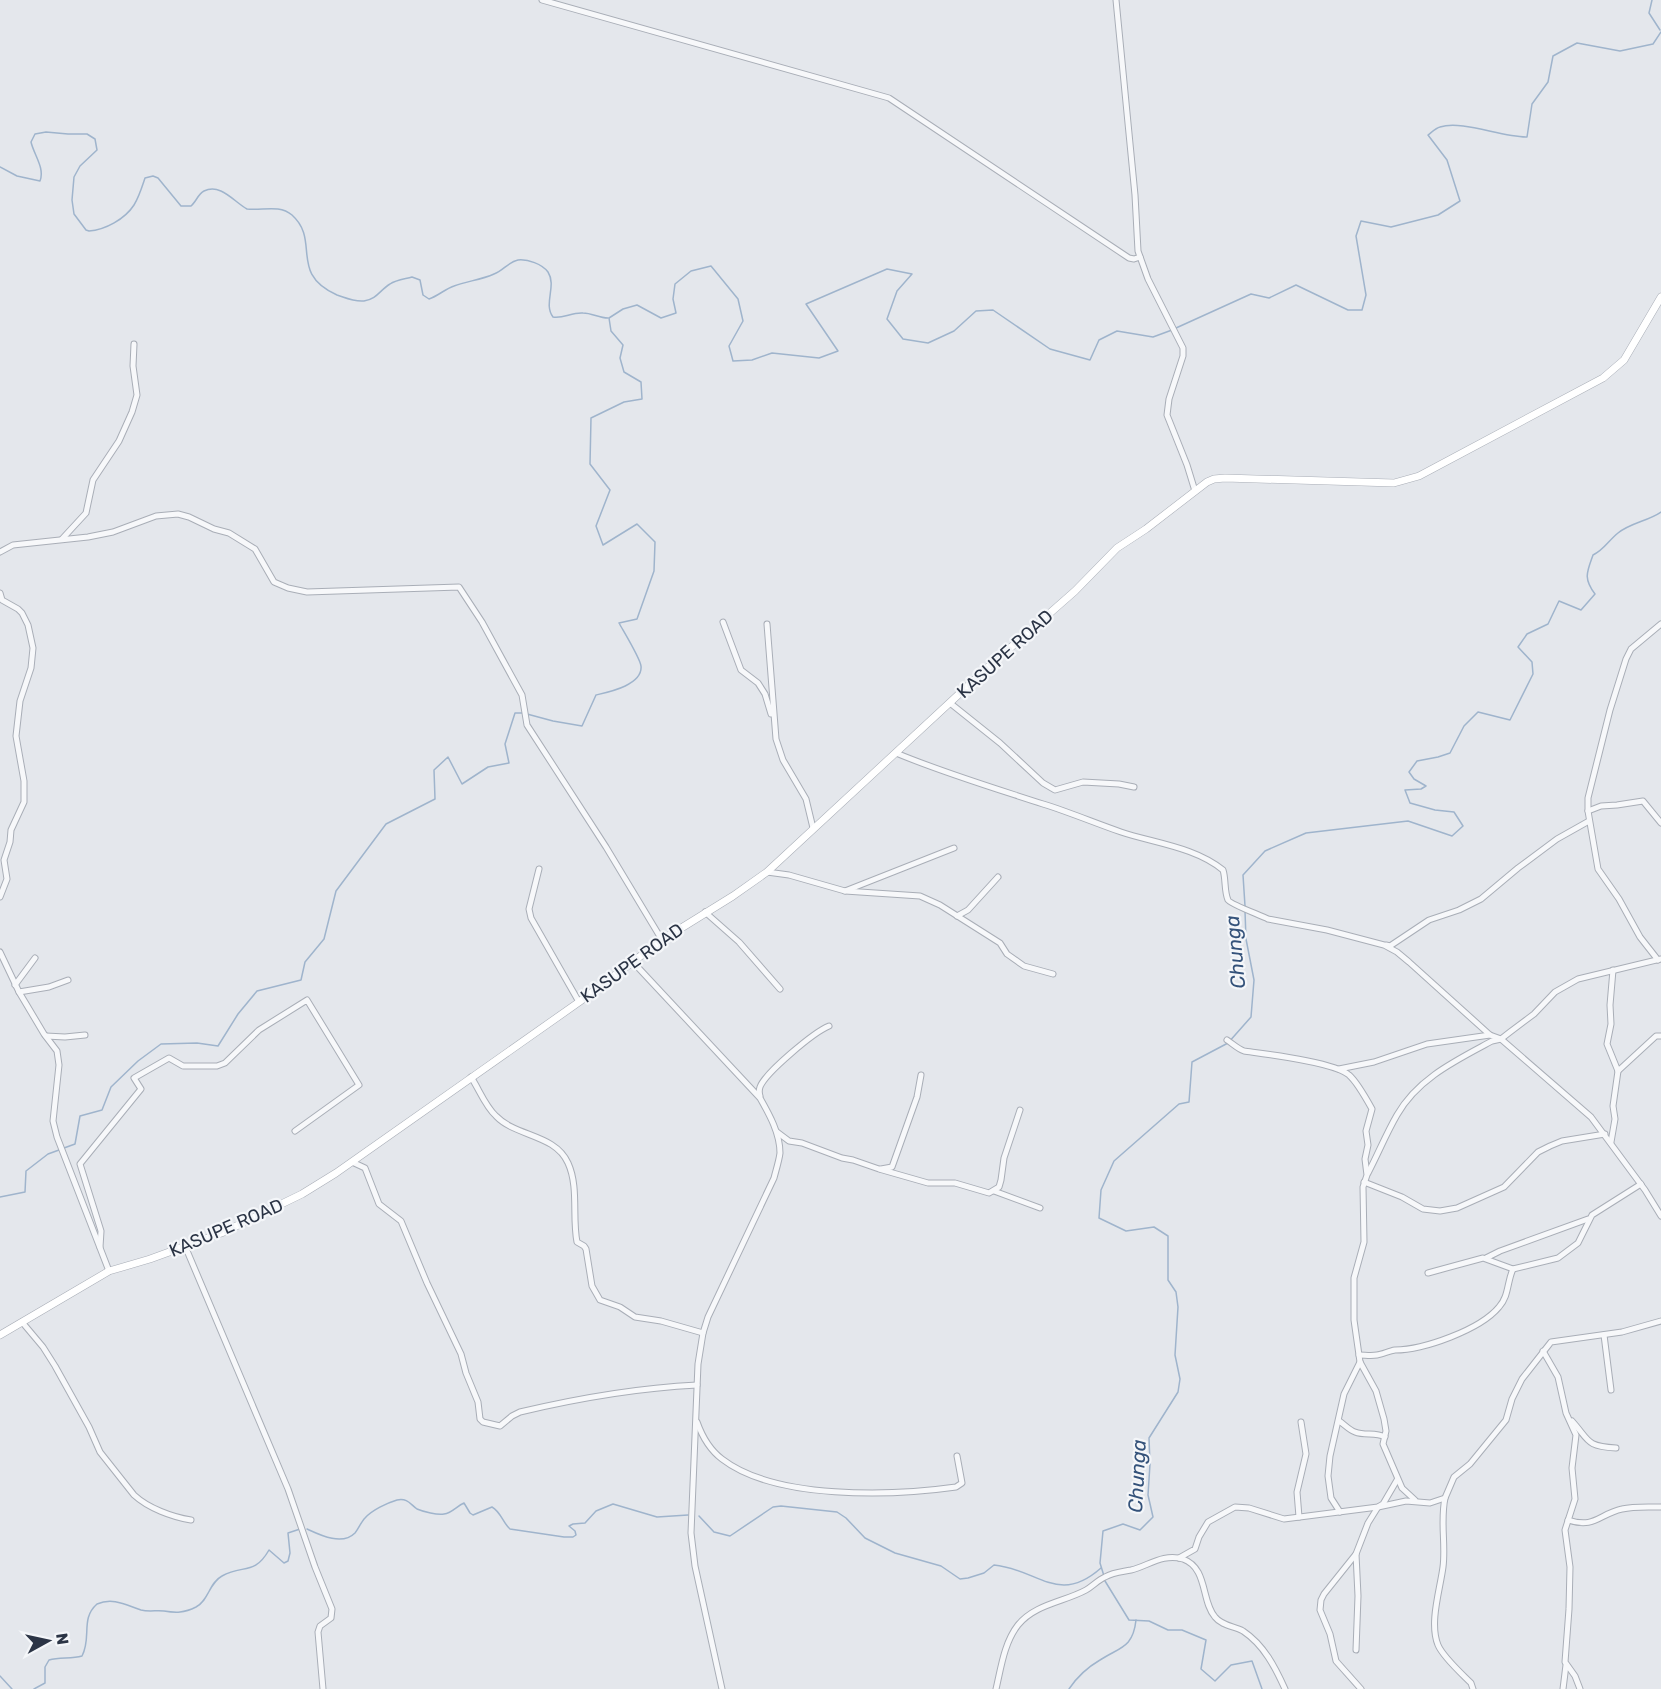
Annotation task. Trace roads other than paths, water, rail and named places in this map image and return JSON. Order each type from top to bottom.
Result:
[{"type":"street","points":[[542,0],[889,98],[1129,258],[1140,257]]},
{"type":"street","points":[[1116,0],[1140,257],[1148,279],[1183,348],[1183,356],[1169,399],[1167,415],[1195,491]]},
{"type":"street","name":"KASUPE ROAD","points":[[0,1335],[109,1271],[232,1228],[302,1194],[579,1002],[662,940],[767,872],[1075,591],[1117,548],[1195,491],[1215,479],[1288,478],[1394,483],[1419,476],[1603,378],[1624,360],[1661,297]]},
{"type":"street","points":[[60,541],[86,513],[93,480],[119,441],[132,412],[137,395],[133,366],[134,344]]},
{"type":"street","points":[[0,552],[5,548],[23,543],[60,541],[112,532],[156,516],[178,514],[228,533],[255,549],[274,582],[294,590],[330,592],[459,587],[482,622],[522,695],[527,724],[606,847],[662,940]]},
{"type":"street","points":[[0,593],[2,600],[22,613],[28,625],[33,648],[31,668],[20,701],[16,736],[24,781],[24,802],[11,830],[4,860],[7,879],[0,897]]},
{"type":"street","points":[[723,622],[741,670],[758,683],[765,694],[774,722]]},
{"type":"street","points":[[766,624],[774,722],[780,753],[806,799],[813,828]]},
{"type":"street","points":[[1416,1501],[1397,1480],[1383,1444],[1384,1419],[1379,1399],[1360,1362],[1353,1290],[1356,1266],[1364,1242],[1364,1182],[1398,1113],[1432,1076],[1449,1064],[1492,1041],[1501,1039],[1534,1014],[1555,992],[1578,980],[1659,960],[1640,937],[1598,869],[1589,821],[1588,798],[1610,710],[1626,659],[1631,649],[1661,624]]},
{"type":"street","points":[[950,703],[1000,743],[1043,783],[1055,790],[1083,782],[1119,784],[1134,788]]},
{"type":"street","points":[[896,753],[1090,822],[1213,862],[1223,870],[1228,900],[1234,906],[1240,906],[1268,919],[1327,930],[1390,946],[1429,920],[1459,910],[1481,899],[1557,839],[1589,821]]},
{"type":"street","points":[[1588,810],[1595,807],[1643,801],[1661,823]]},
{"type":"street","points":[[845,891],[954,848]]},
{"type":"street","points":[[539,869],[530,909],[531,918],[579,1002]]},
{"type":"street","points":[[767,872],[789,874],[845,891],[920,896],[1000,943],[1007,954],[1024,966],[1053,974]]},
{"type":"street","points":[[957,916],[968,910],[998,877]]},
{"type":"street","points":[[705,912],[739,942],[780,989]]},
{"type":"street","points":[[1384,945],[1409,962],[1490,1035],[1501,1039],[1591,1117],[1659,1208],[1661,1216]]},
{"type":"street","points":[[0,952],[19,992],[56,1048],[58,1058],[53,1120],[57,1137],[109,1271]]},
{"type":"street","points":[[15,985],[35,958]]},
{"type":"street","points":[[632,961],[760,1098],[772,1119],[780,1154],[774,1178],[708,1317],[703,1333],[697,1385],[691,1533],[695,1566],[723,1689]]},
{"type":"street","points":[[1611,1142],[1618,1071],[1607,1044],[1611,1024],[1613,970]]},
{"type":"street","points":[[19,992],[49,987],[68,980]]},
{"type":"street","points":[[100,1247],[100,1231],[80,1164],[141,1089],[134,1078],[169,1058],[183,1066],[198,1068],[225,1063],[260,1030],[307,1000],[359,1085],[295,1131]]},
{"type":"street","points":[[760,1098],[760,1087],[765,1078],[805,1041],[828,1026]]},
{"type":"street","points":[[46,1036],[85,1035]]},
{"type":"street","points":[[1339,1069],[1374,1062],[1427,1044],[1490,1035]]},
{"type":"street","points":[[1618,1071],[1656,1036],[1661,1036]]},
{"type":"street","points":[[1230,1042],[1244,1051],[1284,1056],[1339,1069],[1348,1074],[1372,1109],[1366,1131],[1367,1174]]},
{"type":"street","points":[[880,1170],[892,1167],[917,1097],[921,1075]]},
{"type":"street","points":[[471,1077],[496,1116],[512,1127],[539,1137],[557,1149],[567,1161],[573,1184],[577,1242],[586,1249],[592,1286],[600,1300],[620,1306],[635,1317],[661,1321],[703,1333]]},
{"type":"street","points":[[775,1131],[789,1141],[802,1143],[880,1170],[928,1183],[955,1183],[989,1193],[999,1187],[1004,1158],[1020,1110]]},
{"type":"street","points":[[1364,1182],[1402,1197],[1423,1209],[1440,1211],[1457,1208],[1504,1187],[1538,1152],[1550,1146],[1562,1141],[1605,1134]]},
{"type":"street","points":[[352,1161],[365,1168],[379,1204],[401,1221],[461,1354],[478,1402],[480,1419],[483,1422],[501,1426],[520,1412],[579,1398],[626,1391],[697,1385]]},
{"type":"street","points":[[1486,1258],[1513,1269],[1550,1261],[1563,1255],[1578,1243],[1596,1211],[1641,1184]]},
{"type":"street","points":[[994,1191],[1040,1208]]},
{"type":"street","points":[[1428,1273],[1486,1258],[1590,1218]]},
{"type":"street","points":[[185,1246],[288,1489],[332,1610],[331,1618],[320,1626],[318,1632],[323,1689]]},
{"type":"street","points":[[1359,1355],[1375,1356],[1394,1350],[1407,1351],[1441,1341],[1485,1320],[1502,1304],[1513,1269]]},
{"type":"street","points":[[1473,1689],[1471,1683],[1441,1650],[1436,1638],[1437,1594],[1443,1566],[1442,1524],[1445,1498],[1454,1477],[1470,1464],[1506,1420],[1512,1399],[1522,1379],[1551,1342],[1604,1335],[1661,1321]]},
{"type":"street","points":[[22,1322],[43,1347],[55,1366],[89,1427],[100,1452],[134,1495],[164,1512],[191,1520]]},
{"type":"street","points":[[1604,1335],[1611,1390]]},
{"type":"street","points":[[1543,1351],[1558,1377],[1566,1413],[1576,1436],[1572,1468],[1575,1499],[1565,1530],[1570,1567],[1570,1589],[1563,1689]]},
{"type":"street","points":[[1340,1512],[1332,1503],[1328,1476],[1330,1456],[1344,1394],[1360,1362]]},
{"type":"street","points":[[1566,1413],[1586,1440],[1593,1445],[1616,1448]]},
{"type":"street","points":[[695,1417],[711,1449],[721,1459],[744,1472],[784,1486],[893,1494],[956,1487],[962,1483],[957,1456]]},
{"type":"street","points":[[1339,1421],[1354,1432],[1378,1434],[1385,1437]]},
{"type":"street","points":[[1299,1516],[1297,1492],[1306,1454],[1301,1422]]},
{"type":"street","points":[[1361,1689],[1336,1661],[1330,1634],[1320,1610],[1321,1600],[1356,1554],[1365,1529],[1397,1480]]},
{"type":"street","points":[[1179,1558],[1195,1549],[1208,1522],[1235,1507],[1249,1508],[1284,1519],[1378,1507],[1406,1500],[1430,1503],[1445,1498]]},
{"type":"street","points":[[1568,1520],[1583,1524],[1596,1521],[1622,1509],[1661,1507]]},
{"type":"street","points":[[1356,1554],[1358,1596],[1356,1650]]},
{"type":"street","points":[[996,1689],[1009,1639],[1019,1623],[1058,1600],[1086,1590],[1102,1578],[1119,1570],[1131,1570],[1166,1558],[1186,1560],[1194,1567],[1203,1581],[1213,1616],[1257,1642],[1270,1658],[1285,1689]]},
{"type":"street","points":[[1566,1664],[1575,1676],[1580,1689]]},
{"type":"waterway","points":[[1652,0],[1649,13],[1660,30]]},
{"type":"waterway","points":[[1176,328],[1251,294],[1269,298],[1296,285],[1348,310],[1362,310],[1366,295],[1356,236],[1361,221],[1391,227],[1438,215],[1460,201],[1447,160],[1428,135],[1440,127],[1449,125],[1527,137],[1532,104],[1548,82],[1553,56],[1577,43],[1620,51],[1653,44],[1661,32]]},
{"type":"waterway","points":[[0,167],[17,176],[40,181],[40,166],[31,142],[35,134],[46,132],[87,134],[95,139],[97,150],[80,166],[74,177],[72,200],[74,214],[86,230],[102,228],[125,215],[136,202],[145,178],[153,176],[158,178],[181,206],[191,206],[202,192],[216,189],[247,209],[276,209],[292,215],[304,235],[309,267],[313,277],[322,286],[350,300],[368,300],[392,283],[412,277],[420,280],[423,295],[429,299],[451,287],[497,273],[511,263],[522,260],[539,264],[548,272],[551,283],[549,306],[553,317],[583,313],[608,318]]},
{"type":"waterway","points":[[527,714],[582,726],[596,695],[631,683],[640,673],[641,666],[638,657],[619,623],[637,619],[654,571],[655,542],[637,524],[603,545],[596,526],[610,490],[590,464],[591,418],[624,402],[642,399],[641,382],[624,372],[620,358],[623,345],[611,331],[609,318],[623,309],[637,305],[661,318],[676,313],[673,299],[675,284],[691,271],[711,266],[738,299],[743,321],[729,346],[733,361],[752,360],[772,353],[819,358],[838,351],[806,304],[887,269],[912,274],[897,291],[887,319],[903,339],[928,343],[954,331],[976,311],[993,310],[1050,349],[1090,360],[1099,340],[1117,331],[1153,337],[1172,330]]},
{"type":"waterway","name":"Chunga","points":[[1245,906],[1243,875],[1265,851],[1306,833],[1408,821],[1452,836],[1463,826],[1454,812],[1435,810],[1410,803],[1405,790],[1421,789],[1426,786],[1414,779],[1409,772],[1417,761],[1450,753],[1464,726],[1478,712],[1510,720],[1533,674],[1532,662],[1518,647],[1527,634],[1548,624],[1559,601],[1581,610],[1595,594],[1587,575],[1593,555],[1623,530],[1661,512]]},
{"type":"waterway","points":[[64,1148],[75,1144],[80,1116],[102,1110],[111,1087],[138,1061],[161,1044],[197,1043],[218,1046],[238,1014],[257,991],[301,980],[305,962],[324,939],[336,891],[386,824],[435,799],[434,770],[448,757],[462,784],[488,767],[509,763],[505,744],[515,713],[523,713]]},
{"type":"waterway","name":"Chunga","points":[[1104,1576],[1100,1563],[1103,1531],[1123,1524],[1140,1530],[1153,1517],[1148,1495],[1149,1438],[1178,1392],[1180,1379],[1175,1355],[1178,1307],[1176,1292],[1168,1280],[1168,1236],[1154,1227],[1126,1231],[1099,1218],[1101,1190],[1114,1161],[1179,1104],[1189,1102],[1192,1062],[1228,1043],[1251,1017],[1254,980],[1246,939],[1245,911]]},
{"type":"waterway","points":[[0,1197],[25,1192],[26,1171],[48,1154],[59,1150]]},
{"type":"waterway","points":[[307,1529],[331,1538],[344,1539],[355,1533],[372,1512],[397,1500],[404,1500],[417,1509],[438,1514],[450,1512],[464,1503],[473,1515],[492,1507],[510,1529],[564,1537],[576,1535],[569,1526],[585,1523],[596,1511],[613,1504],[657,1517],[688,1515]]},
{"type":"waterway","points":[[699,1516],[714,1532],[730,1536],[773,1507],[837,1512],[865,1538],[895,1553],[941,1566],[960,1579],[984,1573],[994,1565],[1060,1585],[1086,1579],[1101,1568]]},
{"type":"waterway","points":[[34,1689],[45,1683],[45,1667],[49,1660],[82,1656],[85,1649],[87,1622],[97,1604],[109,1601],[147,1611],[176,1612],[192,1609],[204,1600],[218,1579],[253,1566],[264,1558],[269,1550],[284,1563],[288,1561],[290,1553],[288,1533],[300,1529]]},
{"type":"waterway","name":"Chunga","points":[[1105,1581],[1129,1620],[1149,1621],[1168,1630],[1182,1630],[1206,1640],[1201,1669],[1215,1681],[1231,1665],[1252,1661],[1262,1689]]},
{"type":"waterway","points":[[1069,1689],[1087,1669],[1129,1642],[1136,1620]]},
{"type":"waterway","points":[[0,1676],[12,1689]]}]
